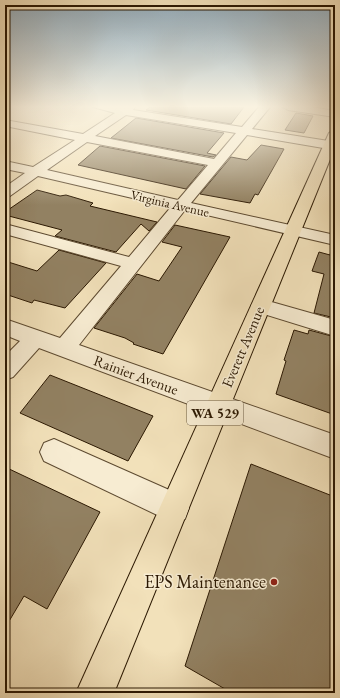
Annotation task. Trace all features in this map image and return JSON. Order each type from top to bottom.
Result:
[{"type":"main road","name":"Everett Avenue","points":[[95,693],[293,231],[333,142]]},
{"type":"street","points":[[5,193],[83,140]]},
{"type":"street","points":[[93,140],[217,163]]},
{"type":"street","points":[[64,349],[181,205],[237,140]]},
{"type":"street","points":[[314,140],[333,142]]},
{"type":"street","name":"Virginia Avenue","points":[[5,165],[335,240]]},
{"type":"street","points":[[5,229],[133,264]]},
{"type":"street","points":[[261,306],[335,328]]},
{"type":"street","name":"Rainier Avenue","points":[[5,327],[335,447]]},
{"type":"street","points":[[5,371],[35,338]]},
{"type":"street","points":[[54,452],[174,508]]},
{"type":"building","points":[[119,140],[218,140],[207,153],[216,155],[213,157]]},
{"type":"building","points":[[261,145],[284,149],[258,195],[255,194],[250,203],[200,194],[231,157],[247,160]]},
{"type":"building","points":[[100,146],[205,166],[186,189],[78,165]]},
{"type":"building","points":[[37,190],[60,196],[66,195],[93,203],[90,206],[157,222],[149,231],[141,224],[116,252],[55,236],[62,230],[5,215],[5,212]]},
{"type":"building","points":[[175,225],[230,237],[163,354],[133,344],[134,343],[125,338],[94,328],[137,274],[159,281],[182,247],[162,242]]},
{"type":"building","points":[[59,250],[106,263],[65,308],[34,300],[32,303],[5,294],[5,261],[37,271]]},
{"type":"building","points":[[331,251],[335,251],[335,318],[314,313],[324,274],[312,271],[319,252],[330,255]]},
{"type":"building","points":[[294,330],[308,334],[309,330],[335,337],[335,415],[276,394],[286,361],[284,360]]},
{"type":"building","points":[[50,375],[153,416],[128,461],[20,413]]},
{"type":"building","name":"EPS Maintenance","points":[[251,464],[335,497],[335,693],[232,693],[185,666]]},
{"type":"building","points":[[5,467],[100,512],[47,609],[24,596],[5,628]]},
{"type":"place","name":"EPS Maintenance","points":[[274,582]]}]
